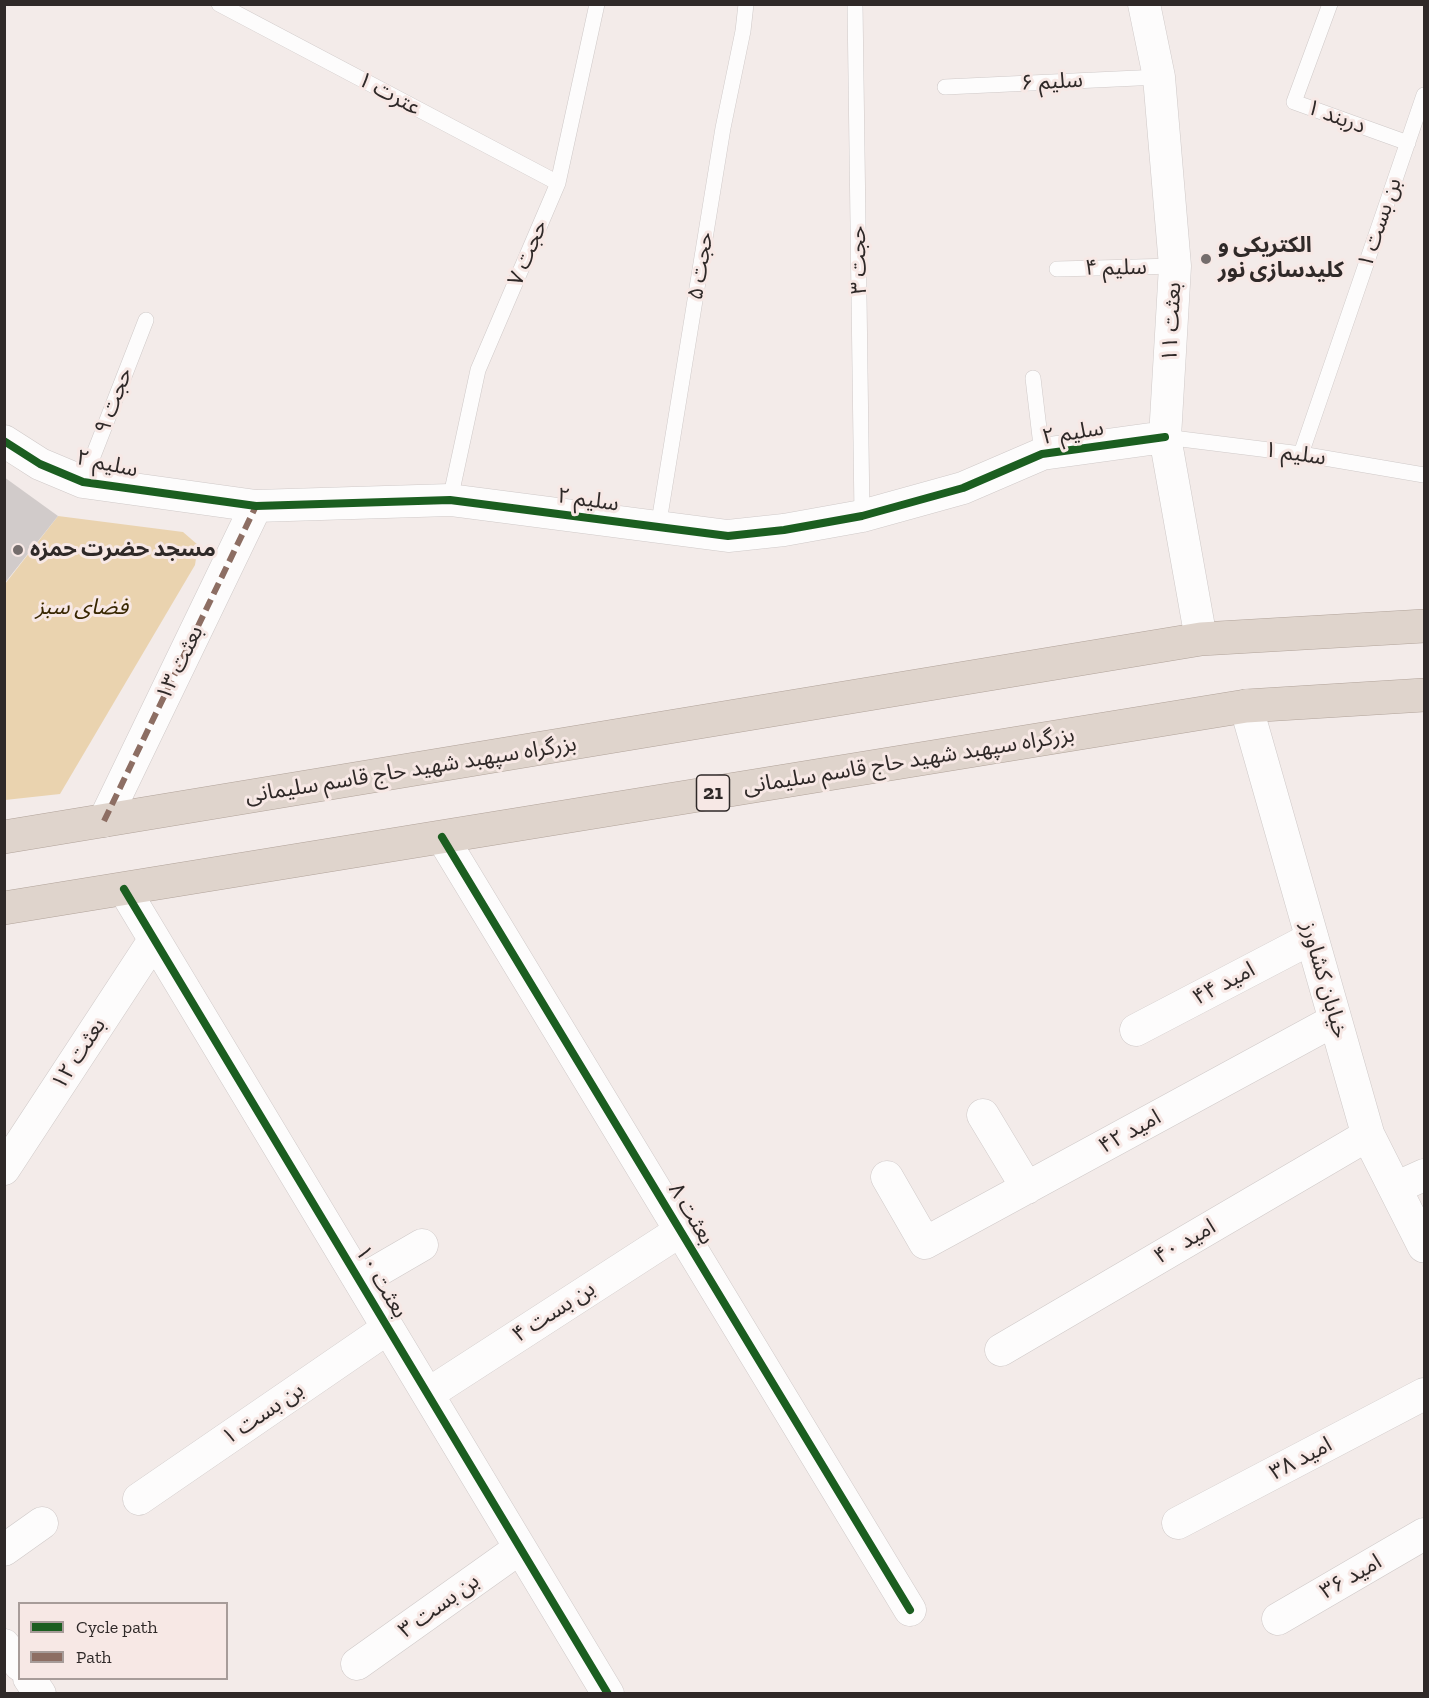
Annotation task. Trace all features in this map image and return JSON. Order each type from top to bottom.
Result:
[{"type":"highway","name":"بزرگراه سپهبد شهید حاج قاسم سلیمانی","points":[[4,837],[1201,639],[1425,626]]},
{"type":"highway","name":"بزرگراه سپهبد شهید حاج قاسم سلیمانی","points":[[4,908],[1246,706],[1425,695]]},
{"type":"main road","name":"خیابان کشاورز","points":[[1246,706],[1368,1135],[1425,1246]]},
{"type":"street","name":"بعثت ۱۱","points":[[1144,4],[1159,77],[1175,266],[1165,437],[1201,639]]},
{"type":"street","name":"سلیم ۲","points":[[4,441],[40,464],[83,482],[256,506],[450,500],[728,537],[862,516],[963,488],[1042,454],[1165,437]]},
{"type":"street","name":"بعثت ۱۳","points":[[104,821],[256,506]]},
{"type":"street","name":"بعثت ۸","points":[[442,837],[910,1610]]},
{"type":"street","name":"بعثت ۱۰","points":[[123,889],[608,1694]]},
{"type":"street","name":"امید ۴۴","points":[[1137,1030],[1312,938]]},
{"type":"street","name":"بعثت ۱۲","points":[[4,1169],[154,940]]},
{"type":"street","name":"امید ۴۲","points":[[887,1177],[925,1244],[1335,1020]]},
{"type":"street","points":[[983,1115],[1027,1188]]},
{"type":"street","name":"امید ۴۰","points":[[1001,1350],[1368,1135]]},
{"type":"street","points":[[1395,1188],[1425,1174]]},
{"type":"street","name":"بن بست ۴","points":[[428,1394],[680,1231]]},
{"type":"street","points":[[360,1281],[422,1245]]},
{"type":"street","name":"بن بست ۱","points":[[139,1499],[388,1328]]},
{"type":"street","name":"امید ۳۸","points":[[1178,1523],[1425,1394]]},
{"type":"street","points":[[4,1550],[42,1523]]},
{"type":"street","name":"امید ۳۶","points":[[1278,1620],[1425,1534]]},
{"type":"street","name":"بن بست ۳","points":[[357,1664],[520,1548]]},
{"type":"street","points":[[4,1645],[18,1662]]},
{"type":"lane","name":"عترت ۱","points":[[219,4],[558,183]]},
{"type":"lane","name":"حجت ۷","points":[[450,500],[478,370],[558,183],[597,4]]},
{"type":"lane","name":"حجت ۵","points":[[658,528],[723,128],[746,4]]},
{"type":"lane","name":"حجت ۳","points":[[855,4],[862,516]]},
{"type":"lane","name":"دربند ۱","points":[[1330,4],[1294,102],[1408,143]]},
{"type":"lane","name":"سلیم ۶","points":[[945,87],[1159,77]]},
{"type":"lane","name":"بن بست ۱","points":[[1301,453],[1425,95]]},
{"type":"lane","name":"سلیم ۴","points":[[1057,269],[1175,266]]},
{"type":"lane","name":"حجت ۹","points":[[83,482],[146,320]]},
{"type":"lane","points":[[1033,378],[1042,454]]},
{"type":"lane","name":"سلیم ۱","points":[[1165,437],[1301,453],[1425,475]]},
{"type":"green space","name":"فضای سبز","points":[[58,516],[183,532],[198,545],[195,565],[60,794],[5,800],[5,584]]},
{"type":"building","name":"مسجد حضرت حمزه","points":[[4,477],[58,516],[4,584]]},
{"type":"marked path","points":[[104,821],[256,506]]},
{"type":"cycle path","points":[[4,441],[40,464],[83,482],[256,506],[450,500],[728,536],[784,530],[862,516],[963,488],[1042,454],[1165,437]]},
{"type":"cycle path","points":[[442,837],[910,1610]]},
{"type":"cycle path","points":[[124,889],[608,1694]]},
{"type":"place","name":"الکتریکی و کلیدسازی نور","points":[[1206,259]]},
{"type":"place","name":"مسجد حضرت حمزه","points":[[18,550]]}]
